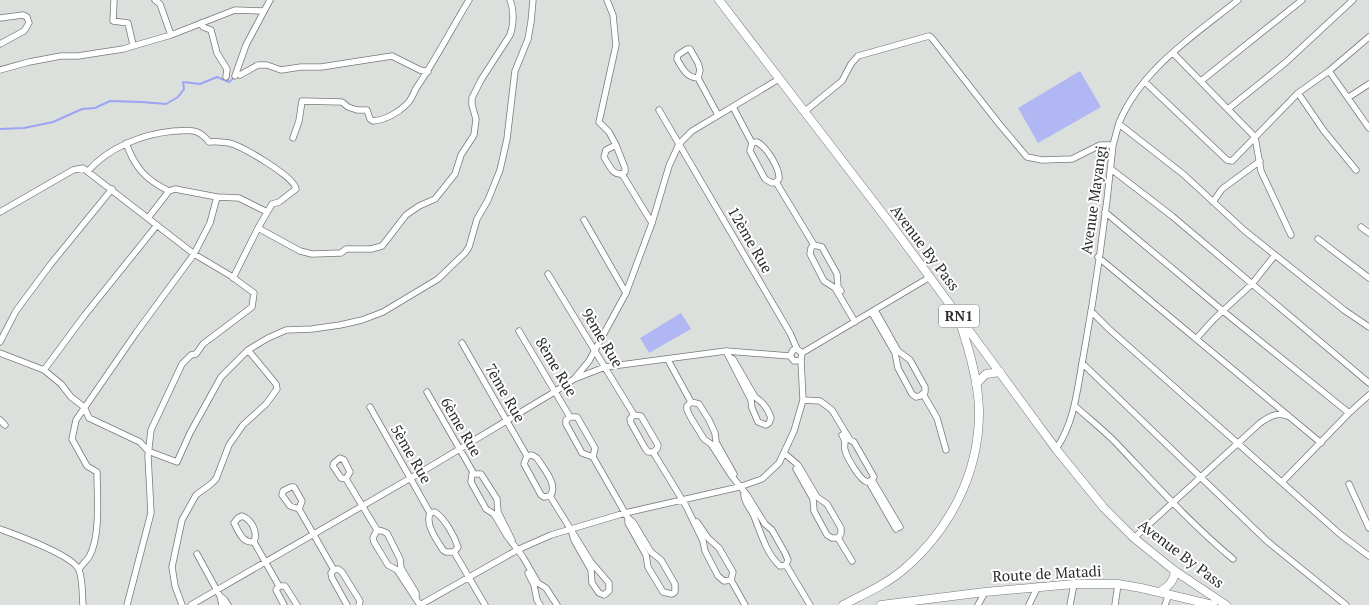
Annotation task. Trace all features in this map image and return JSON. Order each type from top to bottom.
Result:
[{"type":"highway","name":"Avenue By Pass","points":[[719,0],[930,276],[1056,449],[1104,508],[1134,538],[1175,571],[1226,605]]},
{"type":"highway","points":[[843,605],[886,582],[902,571],[927,546],[956,507],[964,489],[972,464],[979,410],[968,345],[955,311]]},
{"type":"highway","points":[[976,384],[986,374],[1000,372]]},
{"type":"highway","points":[[1165,593],[1174,577],[1175,571]]},
{"type":"highway","name":"Route de Matadi","points":[[886,605],[938,601],[985,592],[1038,586],[1118,584],[1212,605]]},
{"type":"street","points":[[114,0],[113,21],[128,24],[133,45]]},
{"type":"street","points":[[155,0],[160,4],[171,35]]},
{"type":"street","points":[[270,0],[246,45],[237,75],[258,65],[267,65],[281,70],[301,66],[321,67],[392,56],[428,72]]},
{"type":"street","points":[[293,138],[299,121],[302,101],[342,102],[348,107],[357,110],[368,110],[370,119],[373,121],[397,113],[411,99],[469,0]]},
{"type":"street","points":[[258,228],[306,253],[341,253],[346,250],[371,249],[382,246],[411,210],[435,200],[455,174],[461,155],[474,135],[476,119],[472,98],[481,80],[510,35],[513,27],[512,11],[514,7],[510,0]]},
{"type":"street","points":[[0,353],[44,370],[84,407],[89,418],[140,442],[148,451],[177,462],[190,433],[221,378],[248,350],[286,330],[340,325],[362,320],[383,312],[438,279],[465,254],[469,247],[477,219],[488,200],[500,170],[507,139],[515,71],[528,39],[533,0]]},
{"type":"street","points":[[607,0],[613,15],[616,45],[599,122],[609,132],[616,145],[625,168],[625,172],[622,174]]},
{"type":"street","name":"Avenue Mayangi","points":[[1056,449],[1065,436],[1075,406],[1091,311],[1113,145],[1119,124],[1134,96],[1145,82],[1173,53],[1238,0]]},
{"type":"street","points":[[1201,81],[1302,0]]},
{"type":"street","points":[[1228,109],[1285,63],[1353,0]]},
{"type":"street","points":[[0,70],[61,56],[78,56],[123,49],[171,35],[235,10],[264,11]]},
{"type":"street","points":[[0,18],[23,15],[27,17],[29,23],[24,31],[0,44]]},
{"type":"street","points":[[201,23],[211,30],[220,59],[227,69],[226,77]]},
{"type":"street","points":[[804,112],[842,82],[858,56],[928,36],[931,37],[1005,132],[1027,157],[1033,160],[1072,159],[1100,145],[1113,145]]},
{"type":"street","points":[[1145,82],[1230,162],[1298,93],[1329,71],[1369,37]]},
{"type":"street","points":[[698,78],[694,78],[685,72],[677,59],[678,55],[686,49],[690,49],[698,63],[700,70],[698,78],[718,115]]},
{"type":"street","points":[[1173,53],[1255,137],[1265,180],[1291,235]]},
{"type":"street","points":[[1329,71],[1369,128]]},
{"type":"street","points":[[574,379],[589,361],[626,293],[652,223],[669,166],[680,144],[692,131],[779,79]]},
{"type":"street","points":[[1349,97],[1369,84]]},
{"type":"street","points":[[1298,93],[1324,131],[1356,170]]},
{"type":"street","points":[[733,107],[752,143],[750,151],[765,178],[772,183],[776,182]]},
{"type":"street","name":"12ème Rue","points":[[658,110],[680,144],[790,333],[797,349]]},
{"type":"street","points":[[1119,124],[1164,158],[1275,256],[1344,310],[1369,327]]},
{"type":"street","points":[[88,171],[101,158],[126,143],[160,133],[191,131],[201,134],[209,142],[218,141],[231,144],[265,161],[297,187],[279,202],[273,203],[258,228],[234,278]]},
{"type":"street","points":[[752,143],[757,142],[764,147],[779,172],[779,180],[776,182]]},
{"type":"street","points":[[126,143],[137,167],[153,183],[169,191]]},
{"type":"street","points":[[616,145],[606,150],[604,157],[617,174],[622,174]]},
{"type":"street","points":[[1213,202],[1227,185],[1260,161]]},
{"type":"street","points":[[0,212],[79,167],[88,171],[112,189],[194,254],[234,278],[254,294],[252,307],[203,344],[196,354],[191,355],[182,364],[151,430],[148,451],[151,513],[128,605]]},
{"type":"street","points":[[1111,169],[1172,216],[1369,383]]},
{"type":"street","points":[[622,174],[652,223]]},
{"type":"street","points":[[776,182],[814,245],[822,247],[837,274],[837,287],[857,321]]},
{"type":"street","points":[[0,342],[16,311],[50,265],[112,189]]},
{"type":"street","points":[[148,218],[169,191],[175,189],[217,197],[239,198],[267,212]]},
{"type":"street","points":[[79,569],[88,558],[94,544],[98,506],[97,472],[87,466],[72,439],[76,420],[194,254],[210,223],[217,197]]},
{"type":"street","points":[[1104,212],[1349,413]]},
{"type":"street","points":[[584,220],[626,293]]},
{"type":"street","points":[[44,370],[84,316],[157,225]]},
{"type":"street","points":[[1361,227],[1369,233]]},
{"type":"street","points":[[1318,239],[1369,278]]},
{"type":"street","points":[[814,245],[811,248],[810,254],[824,281],[837,287]]},
{"type":"street","points":[[1196,339],[1252,284],[1275,256]]},
{"type":"street","points":[[1098,257],[1320,443]]},
{"type":"street","name":"9ème Rue","points":[[548,274],[634,415]]},
{"type":"street","points":[[802,353],[930,276]]},
{"type":"street","points":[[873,311],[899,356],[898,368],[912,394],[916,397],[922,395],[926,387],[910,360],[899,356]]},
{"type":"street","points":[[1091,311],[1341,535],[1369,556]]},
{"type":"street","name":"8ème Rue","points":[[519,331],[570,417]]},
{"type":"street","name":"7ème Rue","points":[[462,344],[527,456]]},
{"type":"street","points":[[790,356],[793,350],[797,349],[802,353]]},
{"type":"street","points":[[182,605],[175,586],[172,567],[182,520],[196,495],[216,478],[229,445],[242,425],[266,404],[277,389],[276,384],[248,350]]},
{"type":"street","points":[[376,530],[382,530],[387,534],[400,559],[399,569],[419,604],[518,552],[571,531],[752,484],[767,476],[779,463],[794,431],[802,402],[802,353]]},
{"type":"street","points":[[191,605],[218,594],[313,534],[460,449],[574,379],[605,367],[728,354],[790,356],[794,361],[801,360]]},
{"type":"street","points":[[728,354],[753,398],[752,408],[758,422],[766,425],[772,418],[770,413],[761,400],[753,398]]},
{"type":"street","points":[[668,360],[691,402],[699,404],[709,420],[715,433],[713,443]]},
{"type":"street","points":[[1082,363],[1266,541],[1346,605]]},
{"type":"street","name":"6ème Rue","points":[[427,392],[474,474]]},
{"type":"street","points":[[922,395],[933,417]]},
{"type":"street","points":[[922,395],[937,418],[946,450]]},
{"type":"street","points":[[1282,482],[1369,395]]},
{"type":"street","points":[[802,402],[820,400],[832,410],[848,441],[845,451],[861,480],[871,481]]},
{"type":"street","points":[[691,402],[687,406],[691,418],[704,439],[713,443],[734,473],[736,481],[744,493],[743,497],[762,526],[762,540],[775,562],[780,566],[786,565]]},
{"type":"street","points":[[1075,406],[1118,445],[1193,524],[1233,558]]},
{"type":"street","name":"5ème Rue","points":[[370,407],[430,513]]},
{"type":"street","points":[[1134,538],[1269,416],[1276,414],[1289,416]]},
{"type":"street","points":[[634,415],[641,416],[658,446],[653,452],[648,452],[631,423],[630,419],[634,415]]},
{"type":"street","points":[[592,457],[595,448],[577,418],[570,417],[566,420],[566,424],[582,452],[592,457],[633,522],[648,553],[648,568],[663,592],[672,594],[675,592],[675,584],[661,560],[648,553]]},
{"type":"street","points":[[848,441],[854,442],[874,477],[871,481]]},
{"type":"street","points":[[653,452],[706,539],[719,548],[733,572],[731,580],[745,605]]},
{"type":"street","points":[[784,453],[798,465],[815,498],[814,511],[827,534],[832,538],[838,538]]},
{"type":"street","points":[[532,455],[537,458],[554,486],[550,496],[544,497],[541,495],[524,464],[527,456],[532,455]]},
{"type":"street","points":[[496,513],[486,509],[471,482],[472,474],[481,474],[497,499],[496,513],[518,552],[523,557],[536,584],[537,600],[540,605]]},
{"type":"street","points":[[346,479],[376,530]]},
{"type":"street","points":[[871,481],[898,528]]},
{"type":"street","points":[[1349,484],[1369,528]]},
{"type":"street","points":[[550,496],[571,531],[572,537],[593,568]]},
{"type":"street","points":[[815,498],[827,504],[841,528],[841,534],[838,538]]},
{"type":"street","points":[[299,509],[334,570]]},
{"type":"street","points":[[435,512],[440,517],[456,541],[458,547],[454,552],[443,550],[428,521],[430,513],[435,512]]},
{"type":"street","points":[[254,542],[250,543],[243,539],[234,523],[238,518],[242,516],[248,519],[253,527],[256,534],[254,542],[279,586]]},
{"type":"street","points":[[762,526],[772,530],[788,560],[786,565],[810,605]]},
{"type":"street","points":[[0,529],[43,546],[73,562],[79,569],[82,605]]},
{"type":"street","points":[[376,530],[373,538],[374,542],[388,565],[399,569]]},
{"type":"street","points":[[838,538],[852,561]]},
{"type":"street","points":[[706,539],[705,551],[718,576],[724,581],[731,580]]},
{"type":"street","points":[[454,552],[485,605]]},
{"type":"street","points":[[196,554],[222,605]]},
{"type":"street","points":[[334,570],[338,569],[342,572],[360,601],[359,605]]},
{"type":"street","points":[[334,570],[332,578],[347,605]]},
{"type":"street","points":[[536,584],[546,588],[557,605]]},
{"type":"street","points":[[1070,605],[1074,584]]},
{"type":"street","points":[[1115,605],[1118,584]]},
{"type":"street","points":[[279,586],[276,590],[284,605]]},
{"type":"street","points":[[279,586],[285,586],[297,605]]},
{"type":"street","points":[[1029,605],[1038,586]]},
{"type":"street","points":[[978,605],[985,592]]},
{"type":"street","points":[[1165,593],[1165,605]]},
{"type":"street","points":[[218,594],[228,605]]},
{"type":"shaded area","points":[[1080,71],[1101,107],[1038,143],[1018,108]]},
{"type":"shaded area","points":[[681,313],[691,329],[649,353],[640,338]]},
{"type":"waterway","points":[[0,129],[24,128],[53,122],[82,109],[95,108],[110,101],[166,104],[178,97],[184,89],[183,82],[200,84],[217,77],[229,82],[234,78]]}]
